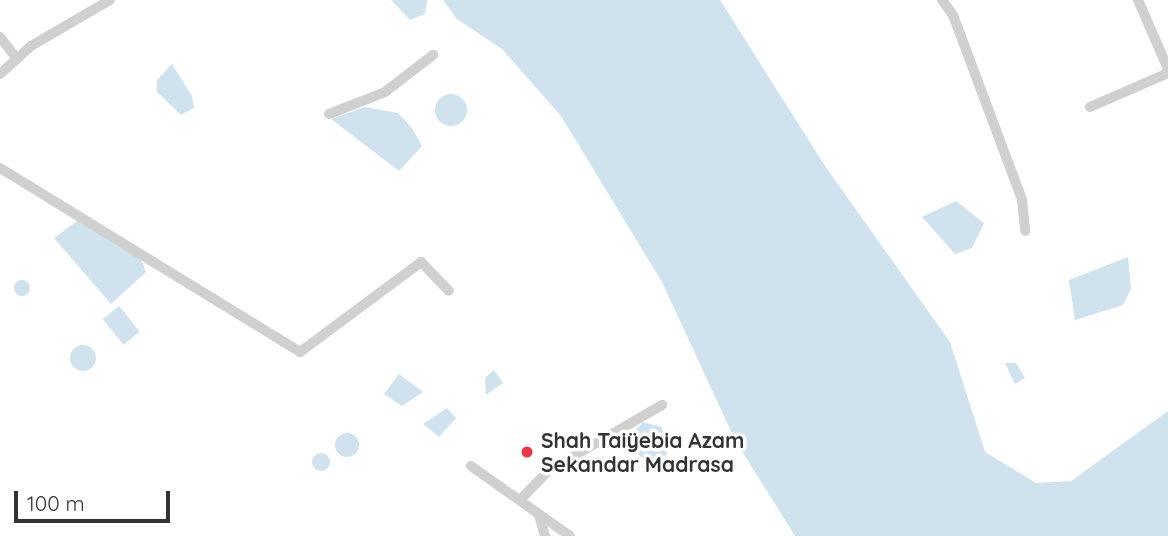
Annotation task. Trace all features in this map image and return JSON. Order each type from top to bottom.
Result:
[{"type":"street","points":[[0,75],[18,59],[110,0]]},
{"type":"street","points":[[942,0],[1022,201],[1025,231]]},
{"type":"street","points":[[1090,107],[1168,71],[1138,0]]},
{"type":"street","points":[[0,37],[18,59]]},
{"type":"street","points":[[329,114],[385,92],[433,55]]},
{"type":"street","points":[[0,168],[300,352],[421,262],[449,290]]},
{"type":"street","points":[[521,499],[588,445],[662,405]]},
{"type":"street","points":[[471,466],[570,536]]},
{"type":"street","points":[[539,515],[545,536]]},
{"type":"water","points":[[391,0],[427,0],[425,14],[410,20]]},
{"type":"water","points":[[443,0],[720,0],[825,166],[950,342],[985,452],[1036,483],[1071,481],[1168,411],[1168,536],[795,536],[735,440],[662,282],[561,116],[502,49],[457,19]]},
{"type":"water","points":[[172,64],[192,96],[194,108],[181,115],[157,92],[157,80]]},
{"type":"water","points":[[451,94],[462,99],[467,110],[462,121],[451,126],[440,121],[435,110],[440,99]]},
{"type":"water","points":[[365,107],[398,113],[412,128],[422,146],[399,171],[331,119]]},
{"type":"water","points":[[956,201],[984,223],[972,248],[955,254],[922,217]]},
{"type":"water","points":[[80,219],[140,257],[146,272],[111,304],[54,238]]},
{"type":"water","points":[[1128,257],[1131,289],[1123,305],[1075,320],[1069,280]]},
{"type":"water","points":[[19,280],[25,280],[30,288],[28,294],[19,296],[14,291],[14,285]]},
{"type":"water","points":[[119,306],[140,332],[123,345],[103,319]]},
{"type":"water","points":[[83,345],[92,349],[96,358],[92,367],[83,371],[74,367],[70,358],[74,349]]},
{"type":"water","points":[[1005,363],[1016,363],[1025,378],[1015,384]]},
{"type":"water","points":[[494,370],[503,383],[486,395],[485,378]]},
{"type":"water","points":[[399,374],[423,392],[402,406],[384,394]]},
{"type":"water","points":[[447,408],[456,418],[439,437],[423,424]]},
{"type":"water","points":[[643,422],[662,427],[667,454],[661,459],[645,460],[634,451],[628,438]]},
{"type":"water","points":[[347,433],[358,440],[359,445],[352,456],[347,457],[336,450],[335,445],[342,434]]},
{"type":"water","points":[[321,453],[327,456],[330,462],[327,468],[321,471],[315,468],[312,462],[315,456]]},
{"type":"place","name":"Shah Taiÿebia Azam Sekandar Madrasa","points":[[527,452]]}]
